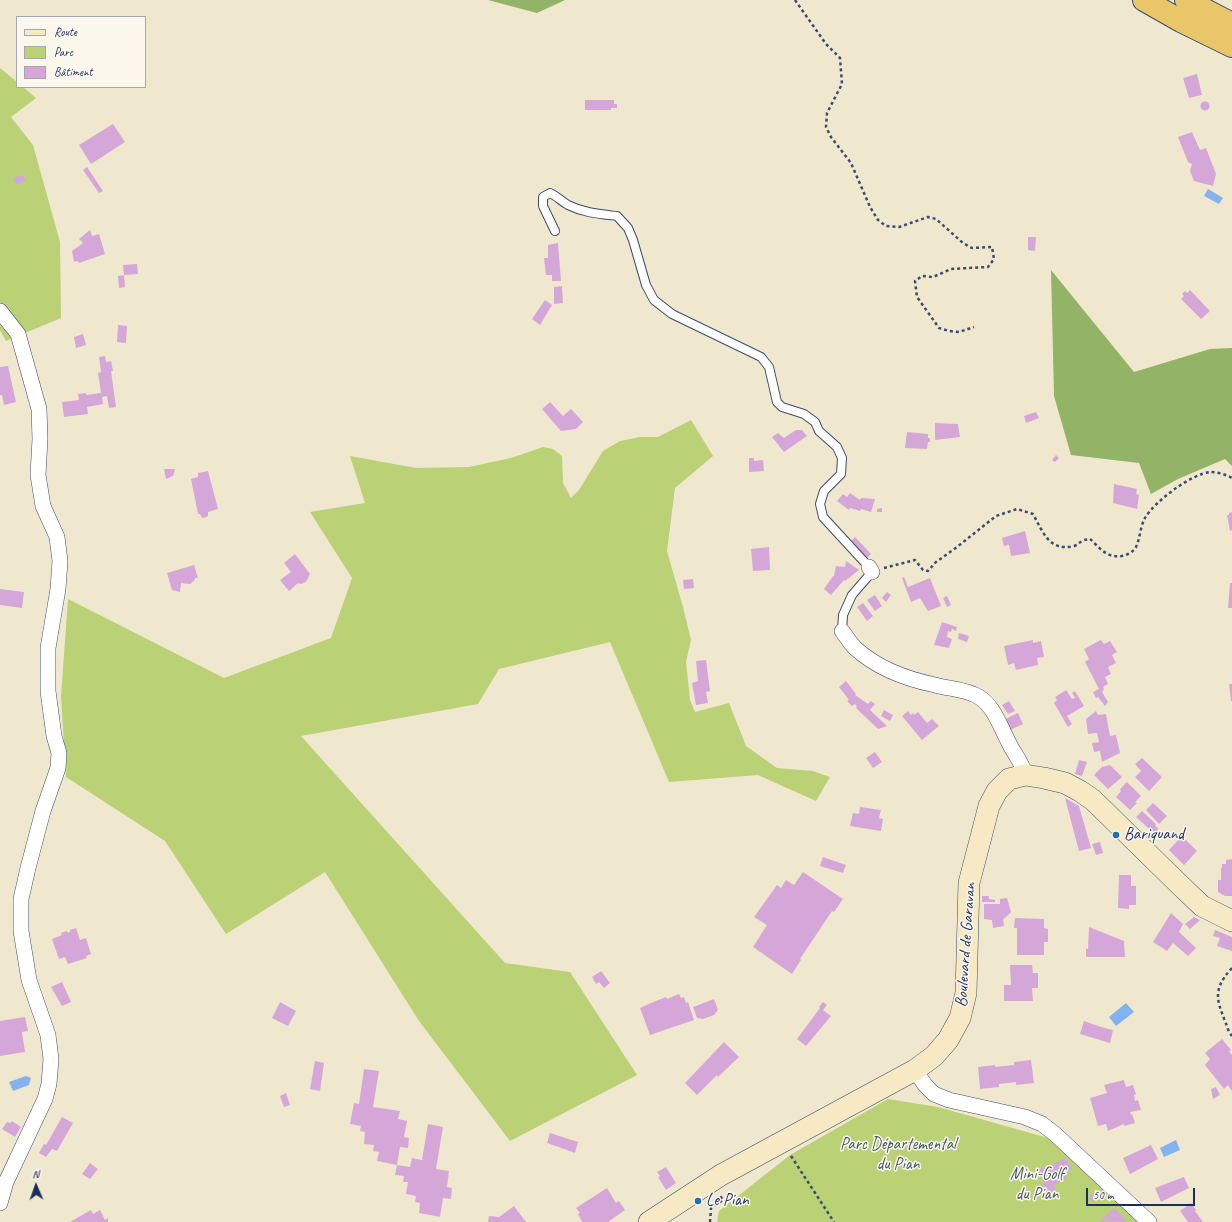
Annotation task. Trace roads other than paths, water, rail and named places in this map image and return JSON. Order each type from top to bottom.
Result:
[{"type":"highway","points":[[1144,0],[1181,21],[1232,46]]},
{"type":"highway","points":[[1186,0],[1232,24]]},
{"type":"street","points":[[0,311],[18,334],[39,409],[40,439],[38,475],[43,506],[56,537],[60,561],[58,589],[48,648],[48,691],[54,736],[59,754],[58,768],[43,811],[21,899],[21,931],[29,980],[48,1035],[51,1059],[49,1084],[45,1099],[6,1182],[0,1203]]},
{"type":"street","points":[[842,631],[854,647],[878,665],[908,679],[964,691],[980,697],[989,706],[994,714],[1014,753],[1024,768],[1025,775]]},
{"type":"street","name":"Boulevard de Garavan","points":[[649,1222],[721,1175],[915,1070],[934,1056],[948,1040],[960,1018],[966,993],[969,883],[989,806],[997,791],[1009,779],[1025,775],[1044,778],[1066,783],[1080,791],[1093,800],[1202,906],[1232,921]]},
{"type":"street","points":[[915,1070],[925,1085],[934,1094],[948,1100],[1025,1117],[1042,1124],[1055,1134],[1149,1222]]},
{"type":"lane","points":[[554,231],[543,206],[543,197],[550,193],[556,195],[565,204],[580,211],[617,216],[628,228],[646,285],[654,300],[672,314],[762,357],[769,367],[777,402],[782,407],[804,414],[815,422],[819,431],[837,446],[842,458],[841,474],[824,491],[820,504],[823,517],[871,570],[852,595],[843,614],[842,631]]},
{"type":"water","points":[[1208,189],[1223,198],[1219,204],[1204,196]]},
{"type":"water","points":[[1126,1003],[1134,1012],[1116,1026],[1109,1017]]},
{"type":"water","points":[[26,1076],[31,1078],[29,1085],[13,1091],[9,1082]]},
{"type":"water","points":[[1176,1140],[1180,1150],[1164,1157],[1160,1148]]},
{"type":"place","name":"Bariquand","points":[[1116,835]]},
{"type":"place","name":"Le Pian","points":[[698,1201]]},
{"type":"park label","name":"Parc Départemental du Pian","points":[[898,1155]]},
{"type":"park label","name":"Mini-Golf du Pian","points":[[1037,1185]]}]
